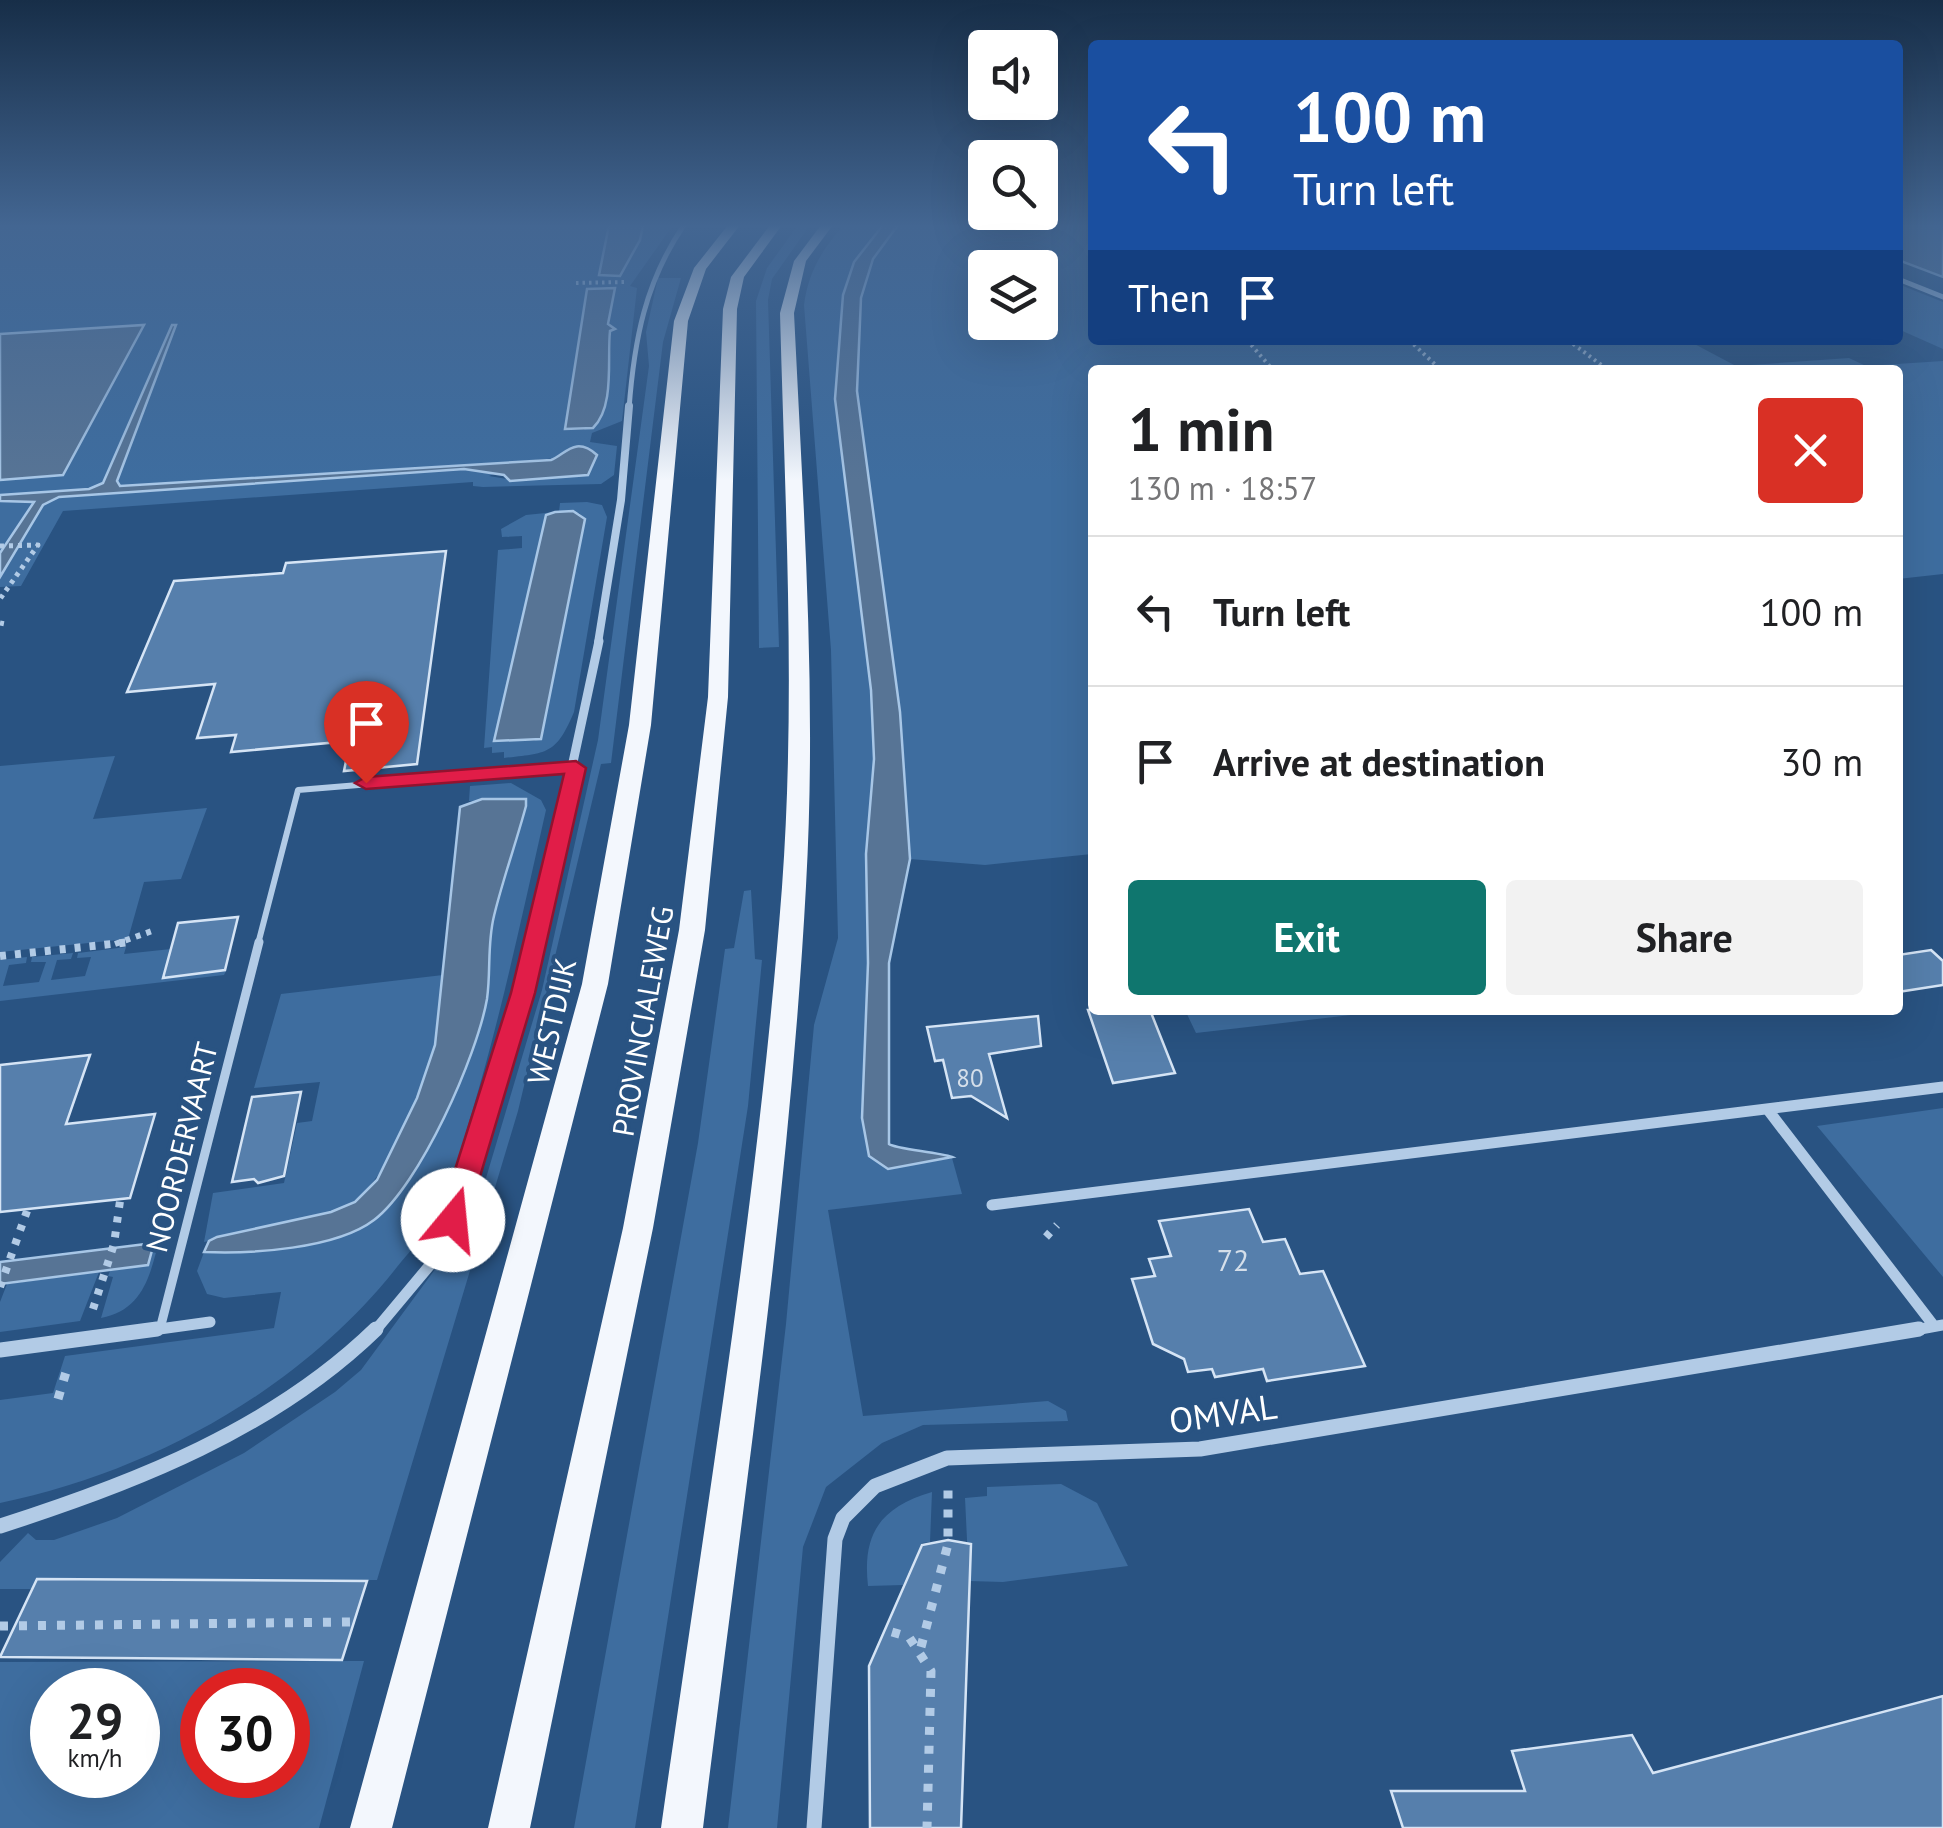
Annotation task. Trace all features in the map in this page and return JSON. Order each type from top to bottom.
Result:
[{"type":"main road","name":"WESTDIJK","points":[[370,1828],[595,984],[640,725],[685,310]]},
{"type":"main road","name":"PROVINCIALEWEG","points":[[510,1828],[638,1228],[692,930],[718,697],[730,310]]},
{"type":"main road","points":[[682,1828],[768,1168],[794,886],[800,700],[787,310]]},
{"type":"street","name":"WESTDIJK","points":[[0,1526],[118,1488],[258,1418],[320,1377],[371,1331],[435,1258],[453,1220],[523,993],[576,768],[619,512],[639,310]]},
{"type":"street","points":[[992,1205],[1943,1087]]},
{"type":"street","name":"OMVAL","points":[[814,1828],[835,1539],[843,1518],[875,1486],[899,1473],[947,1458],[1185,1451],[1939,1326],[1768,1110]]},
{"type":"street","points":[[0,1350],[210,1322]]},
{"type":"lane","name":"NOORDERVAART","points":[[160,1329],[298,790],[576,768]]},
{"type":"path","points":[[1251,345],[1269,365]]},
{"type":"path","points":[[1414,345],[1436,365]]},
{"type":"path","points":[[1575,345],[1601,365]]},
{"type":"path","points":[[0,546],[38,545],[0,599]]},
{"type":"path","points":[[0,956],[128,943],[155,930]]},
{"type":"path","points":[[102,1278],[114,1244],[112,1226],[120,1202]]},
{"type":"path","points":[[0,1287],[27,1211]]},
{"type":"path","points":[[921,1648],[948,1544],[947,1458]]},
{"type":"path","points":[[0,1626],[350,1622]]},
{"type":"path","points":[[892,1632],[909,1636],[921,1648],[931,1670],[927,1828]]},
{"type":"shaded area","points":[[0,310],[584,310],[566,430],[584,430],[610,368],[608,310],[634,310],[622,421],[592,433],[590,442],[617,446],[614,475],[601,484],[483,487],[473,486],[473,482],[63,511],[21,586],[0,587],[0,480],[63,475],[143,325],[0,334]],"holes":[[[557,458],[593,467],[588,475],[518,481],[489,476],[526,461]]]},
{"type":"shaded area","points":[[584,310],[611,310],[608,324],[615,329],[610,331],[605,408],[593,428],[565,429]]},
{"type":"shaded area","points":[[651,310],[672,310],[663,342],[611,763],[601,764],[518,1111],[377,1580],[38,1579],[31,1589],[0,1589],[0,1562],[28,1533],[36,1540],[54,1540],[117,1518],[244,1453],[335,1392],[361,1370],[475,1215],[542,990],[598,740],[649,366],[646,332]]},
{"type":"shaded area","points":[[756,310],[768,310],[779,647],[759,648]]},
{"type":"shaded area","points":[[804,310],[968,310],[968,340],[1058,340],[1058,310],[1088,310],[1088,345],[1696,345],[1734,365],[1088,365],[1088,854],[985,865],[910,859],[893,936],[868,936],[869,1156],[888,1169],[952,1158],[962,1194],[828,1210],[863,1416],[1048,1401],[1066,1411],[1068,1421],[923,1425],[882,1443],[826,1487],[803,1547],[777,1828],[728,1828],[786,1324],[814,1025],[838,938],[831,650]]},
{"type":"shaded area","points":[[842,310],[860,310],[857,391],[900,712],[910,859],[889,963],[889,1144],[952,1157],[888,1169],[869,1156],[862,1118],[868,963],[866,854],[874,759],[871,690],[835,399]]},
{"type":"shaded area","points":[[1903,310],[1943,310],[1943,349],[1903,331]]},
{"type":"shaded area","points":[[144,325],[63,475],[0,480],[0,334]]},
{"type":"shaded area","points":[[172,325],[176,325],[117,481],[120,486],[551,460],[576,446],[597,455],[588,475],[510,481],[504,475],[464,469],[59,497],[43,505],[0,577],[0,553],[34,502],[0,501],[0,495],[89,489],[103,483]]},
{"type":"shaded area","points":[[1849,358],[1864,365],[1750,365]]},
{"type":"shaded area","points":[[1943,361],[1943,574],[1903,578],[1903,365],[1881,365]]},
{"type":"shaded area","points":[[560,503],[602,505],[607,517],[574,712],[562,736],[549,749],[504,758],[504,752],[492,753],[492,747],[484,748],[498,550],[522,548],[522,536],[502,537],[501,529],[526,515],[555,512],[546,515],[494,740],[534,741],[542,736],[585,519],[579,513],[559,512]]},
{"type":"shaded area","points":[[573,511],[585,519],[541,739],[494,741],[546,515]]},
{"type":"shaded area","points":[[115,756],[93,819],[207,808],[181,879],[144,882],[128,939],[0,952],[0,766]]},
{"type":"shaded area","points":[[511,783],[541,800],[546,810],[483,1074],[451,1180],[426,1232],[359,1311],[316,1351],[219,1419],[112,1470],[0,1503],[0,1400],[53,1393],[65,1356],[274,1328],[281,1292],[224,1298],[207,1294],[197,1271],[204,1252],[292,1248],[336,1237],[375,1219],[487,998],[489,937],[526,806],[525,799],[469,801],[470,786]]},
{"type":"shaded area","points":[[482,799],[526,799],[526,806],[494,916],[487,999],[472,1053],[444,1118],[410,1179],[374,1220],[338,1238],[268,1250],[204,1252],[209,1241],[217,1237],[331,1212],[355,1202],[377,1180],[417,1098],[435,1045],[460,807]]},
{"type":"shaded area","points":[[751,890],[755,959],[762,960],[748,1106],[635,1828],[574,1828],[698,1143],[725,949],[734,948],[744,891]]},
{"type":"shaded area","points":[[126,947],[124,954],[171,949],[164,978],[226,971],[224,975],[0,1001],[0,960],[27,957],[26,963],[9,965],[3,986],[39,982],[46,962],[31,962],[32,957],[73,953],[71,959],[57,960],[51,980],[85,976],[91,957],[77,958],[78,953]]},
{"type":"shaded area","points":[[443,975],[431,1061],[391,1155],[364,1192],[351,1203],[318,1217],[204,1242],[213,1193],[284,1183],[297,1123],[312,1121],[320,1082],[254,1088],[281,994]]},
{"type":"shaded area","points":[[1187,1015],[1351,1015],[1196,1033]]},
{"type":"shaded area","points":[[1943,1108],[1943,1277],[1817,1126]]},
{"type":"shaded area","points":[[160,1236],[149,1276],[136,1298],[116,1314],[101,1318],[113,1277],[108,1276],[110,1271],[148,1265],[155,1237]]},
{"type":"shaded area","points":[[154,1243],[148,1265],[0,1284],[0,1262]]},
{"type":"shaded area","points":[[99,1272],[80,1321],[0,1332],[0,1302],[7,1284]]},
{"type":"shaded area","points":[[1061,1484],[1097,1503],[1128,1566],[1003,1582],[969,1581],[965,1498],[987,1496],[987,1487]]},
{"type":"shaded area","points":[[932,1492],[930,1542],[922,1543],[903,1585],[868,1586],[868,1551],[879,1525],[900,1506]]},
{"type":"shaded area","points":[[364,1661],[319,1828],[0,1828],[0,1662]]},
{"type":"building","points":[[446,551],[417,764],[344,771],[350,741],[231,752],[236,735],[197,738],[215,684],[127,692],[174,581],[283,573],[286,563]]},
{"type":"building","points":[[238,917],[225,970],[163,978],[178,923]]},
{"type":"building","points":[[1931,950],[1943,961],[1943,985],[1903,991],[1903,954]]},
{"type":"building","points":[[1090,1015],[1152,1015],[1175,1073],[1113,1083]]},
{"type":"building","points":[[1038,1016],[1041,1046],[989,1054],[1007,1118],[971,1096],[952,1098],[943,1060],[935,1061],[927,1027]]},
{"type":"building","points":[[90,1055],[66,1124],[155,1114],[130,1198],[0,1212],[0,1065]]},
{"type":"building","points":[[301,1092],[284,1176],[258,1183],[254,1179],[232,1182],[252,1097]]},
{"type":"building","points":[[1249,1209],[1263,1242],[1285,1239],[1300,1274],[1323,1271],[1365,1366],[1267,1381],[1263,1369],[1215,1377],[1212,1369],[1188,1372],[1184,1359],[1153,1344],[1132,1279],[1155,1276],[1149,1259],[1171,1256],[1159,1221]]},
{"type":"building","points":[[948,1540],[971,1544],[961,1828],[870,1828],[869,1666],[922,1545]]},
{"type":"building","points":[[37,1579],[367,1581],[342,1660],[0,1657]]},
{"type":"building","points":[[1943,1696],[1943,1828],[1403,1828],[1391,1791],[1525,1791],[1512,1751],[1632,1735],[1653,1773]]},
{"type":"route","points":[[366,783],[576,768],[523,993],[453,1220]]}]
